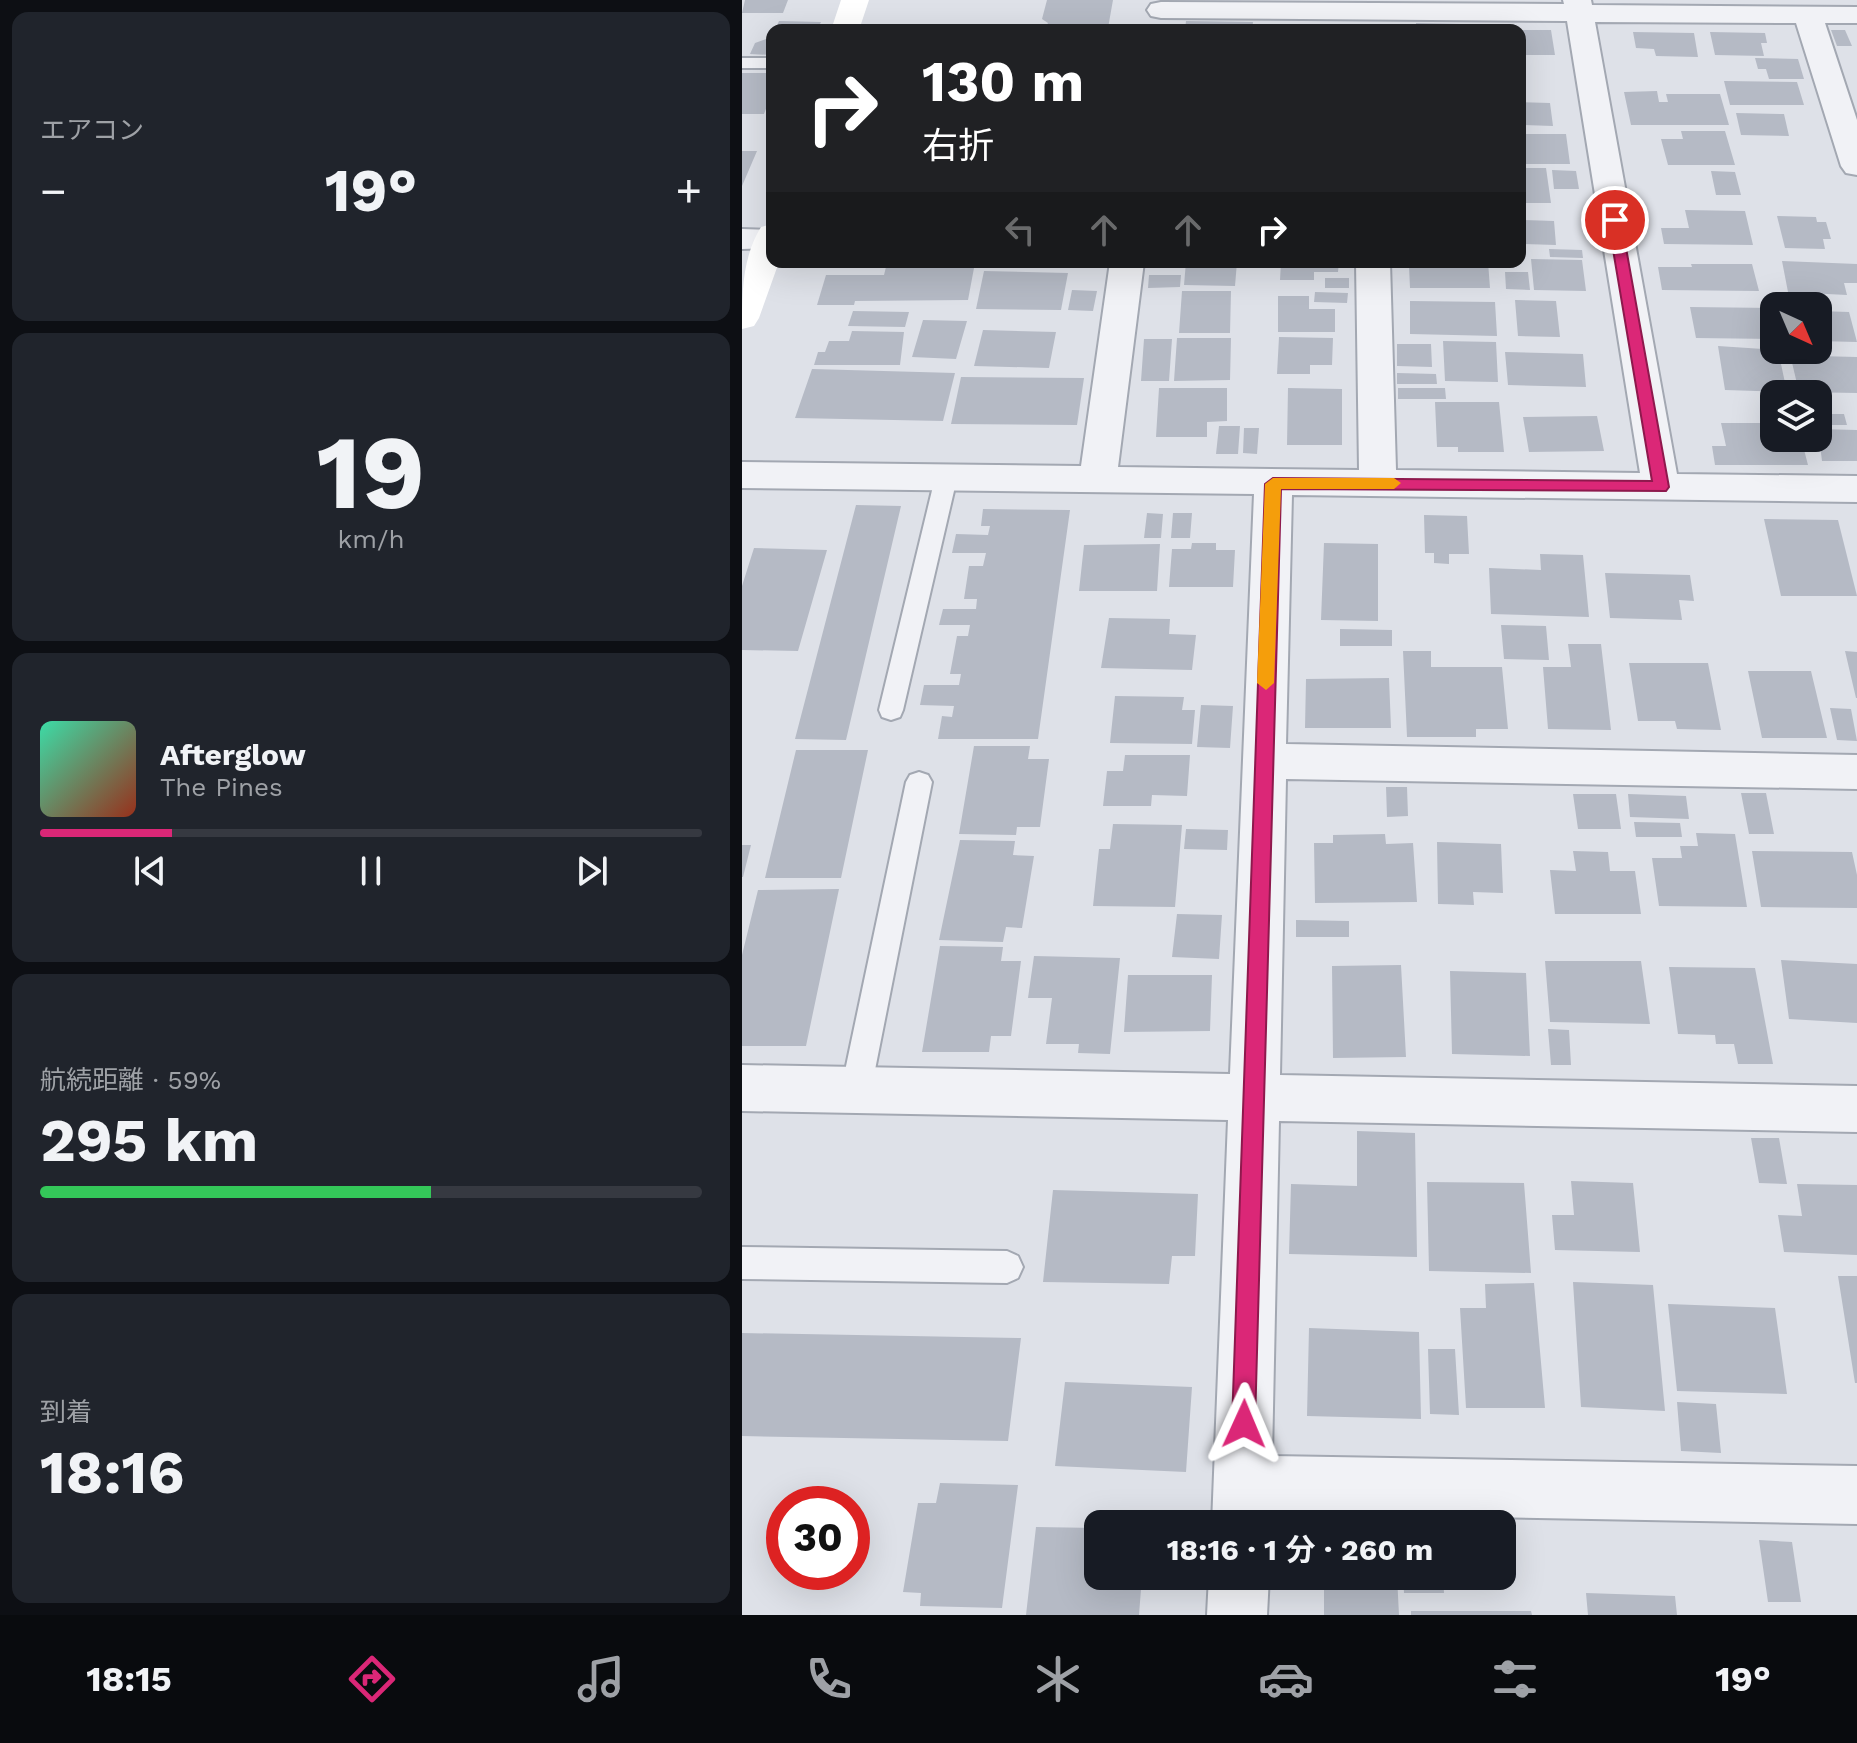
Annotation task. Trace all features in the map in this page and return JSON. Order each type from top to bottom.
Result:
[{"type":"main road","points":[[847,24],[855,0]]},
{"type":"main road","points":[[742,318],[761,237]]},
{"type":"street","points":[[1578,6],[1661,487]]},
{"type":"street","points":[[1161,13],[1367,21],[1578,6],[1857,15]]},
{"type":"street","points":[[1808,15],[1857,166]]},
{"type":"street","points":[[1098,480],[1126,268]]},
{"type":"street","points":[[1373,268],[1378,483]]},
{"type":"street","points":[[742,475],[1857,489]]},
{"type":"street","points":[[1273,484],[1252,1095],[1242,1504],[1857,1495]]},
{"type":"street","points":[[1263,761],[1857,772]]},
{"type":"street","points":[[742,1088],[1252,1095],[1857,1109]]},
{"type":"street","points":[[1237,1615],[1238,1590]]},
{"type":"lane","points":[[742,63],[766,63]]},
{"type":"lane","points":[[891,710],[946,478]]},
{"type":"lane","points":[[856,1090],[919,782]]},
{"type":"lane","points":[[742,1263],[1007,1267]]},
{"type":"building","points":[[745,0],[788,0],[783,13],[742,13]]},
{"type":"building","points":[[1047,0],[1113,0],[1109,24],[1048,24],[1042,19]]},
{"type":"building","points":[[779,21],[821,22],[820,24],[778,24]]},
{"type":"building","points":[[1186,21],[1253,22],[1253,24],[1186,24]]},
{"type":"building","points":[[1526,30],[1551,30],[1555,55],[1526,55]]},
{"type":"building","points":[[1831,30],[1845,30],[1852,46],[1837,46]]},
{"type":"building","points":[[1633,32],[1694,33],[1698,57],[1656,56],[1654,49],[1636,48]]},
{"type":"building","points":[[1710,32],[1765,33],[1767,43],[1761,43],[1764,56],[1715,55]]},
{"type":"building","points":[[766,39],[766,55],[750,54],[755,43]]},
{"type":"building","points":[[1755,58],[1798,59],[1804,79],[1769,79],[1766,69],[1758,69]]},
{"type":"building","points":[[742,73],[766,73],[764,114],[742,114]]},
{"type":"building","points":[[1724,81],[1797,82],[1804,105],[1730,105]]},
{"type":"building","points":[[1657,91],[1659,102],[1668,102],[1666,94],[1720,94],[1729,125],[1631,125],[1624,92]]},
{"type":"building","points":[[1526,102],[1550,103],[1553,126],[1526,125]]},
{"type":"building","points":[[1736,113],[1784,114],[1789,136],[1741,135]]},
{"type":"building","points":[[1681,131],[1725,131],[1735,165],[1668,165],[1661,139],[1683,139]]},
{"type":"building","points":[[1526,134],[1566,134],[1570,164],[1526,164]]},
{"type":"building","points":[[742,151],[757,151],[742,186]]},
{"type":"building","points":[[1526,168],[1546,168],[1551,203],[1526,203]]},
{"type":"building","points":[[1552,170],[1576,171],[1579,189],[1554,189]]},
{"type":"building","points":[[1711,171],[1735,172],[1741,195],[1716,195]]},
{"type":"building","points":[[1685,210],[1745,211],[1753,245],[1664,244],[1661,228],[1689,228]]},
{"type":"building","points":[[1777,216],[1816,217],[1817,222],[1826,222],[1831,239],[1823,239],[1825,249],[1785,248]]},
{"type":"building","points":[[1526,220],[1554,221],[1556,245],[1526,244]]},
{"type":"building","points":[[1549,249],[1582,250],[1583,258],[1550,257]]},
{"type":"building","points":[[1531,259],[1582,260],[1586,291],[1534,290]]},
{"type":"building","points":[[1782,261],[1857,264],[1857,283],[1844,283],[1847,295],[1788,292]]},
{"type":"building","points":[[1691,264],[1752,264],[1759,291],[1662,290],[1658,267],[1692,267]]},
{"type":"building","points":[[886,268],[974,268],[968,300],[855,301],[854,305],[817,305],[826,275],[884,275]]},
{"type":"building","points":[[1185,268],[1236,268],[1235,286],[1184,285]]},
{"type":"building","points":[[1281,268],[1338,268],[1338,272],[1314,272],[1314,280],[1280,280]]},
{"type":"building","points":[[1409,268],[1488,268],[1490,288],[1410,288]]},
{"type":"building","points":[[984,271],[1068,273],[1061,310],[976,309]]},
{"type":"building","points":[[1505,272],[1528,272],[1530,290],[1506,289]]},
{"type":"building","points":[[1149,275],[1181,275],[1180,287],[1148,288]]},
{"type":"building","points":[[1325,278],[1349,278],[1349,288],[1325,288]]},
{"type":"building","points":[[1072,290],[1097,291],[1093,311],[1068,310]]},
{"type":"building","points":[[1182,291],[1231,291],[1230,333],[1179,333]]},
{"type":"building","points":[[1315,292],[1348,293],[1347,303],[1314,302]]},
{"type":"building","points":[[1278,296],[1309,296],[1309,309],[1335,309],[1335,332],[1278,332]]},
{"type":"building","points":[[1515,300],[1556,301],[1560,337],[1518,336]]},
{"type":"building","points":[[1410,301],[1495,302],[1497,336],[1410,334]]},
{"type":"building","points":[[1690,307],[1760,308],[1760,339],[1696,338]]},
{"type":"building","points":[[853,311],[909,312],[905,327],[848,326]]},
{"type":"building","points":[[1832,311],[1849,312],[1857,342],[1832,341]]},
{"type":"building","points":[[923,320],[967,321],[956,359],[912,357]]},
{"type":"building","points":[[983,330],[1056,332],[1049,368],[974,366]]},
{"type":"building","points":[[852,331],[904,332],[900,365],[814,365],[818,352],[825,352],[829,341],[849,341]]},
{"type":"building","points":[[1279,337],[1333,338],[1332,365],[1310,365],[1310,374],[1277,374]]},
{"type":"building","points":[[1177,338],[1231,338],[1230,380],[1174,381]]},
{"type":"building","points":[[1144,339],[1172,339],[1169,381],[1141,381]]},
{"type":"building","points":[[1443,341],[1496,342],[1498,382],[1445,381]]},
{"type":"building","points":[[1397,344],[1431,344],[1432,367],[1397,366]]},
{"type":"building","points":[[1718,346],[1760,349],[1760,364],[1781,364],[1784,380],[1760,380],[1760,391],[1725,390]]},
{"type":"building","points":[[1505,352],[1583,354],[1586,387],[1508,385]]},
{"type":"building","points":[[1832,356],[1857,357],[1857,393],[1832,393],[1832,380],[1796,380],[1792,364],[1832,364]]},
{"type":"building","points":[[812,369],[955,373],[943,421],[795,418]]},
{"type":"building","points":[[1397,373],[1436,374],[1437,384],[1397,384]]},
{"type":"building","points":[[961,377],[1084,378],[1077,425],[951,424]]},
{"type":"building","points":[[1159,388],[1227,388],[1227,421],[1207,422],[1207,437],[1156,437]]},
{"type":"building","points":[[1288,388],[1342,389],[1342,445],[1287,445]]},
{"type":"building","points":[[1398,388],[1445,388],[1446,399],[1398,399]]},
{"type":"building","points":[[1435,402],[1499,402],[1504,452],[1458,452],[1458,447],[1437,447]]},
{"type":"building","points":[[1832,414],[1844,414],[1847,425],[1832,425]]},
{"type":"building","points":[[1597,416],[1604,451],[1529,452],[1523,417]]},
{"type":"building","points":[[1721,423],[1760,423],[1760,452],[1805,452],[1808,465],[1715,465],[1712,446],[1726,446]]},
{"type":"building","points":[[1219,426],[1240,426],[1238,454],[1216,454]]},
{"type":"building","points":[[1244,428],[1259,428],[1257,454],[1243,453]]},
{"type":"building","points":[[1832,429],[1857,430],[1857,461],[1822,461],[1821,452],[1832,452]]},
{"type":"building","points":[[856,505],[901,506],[846,740],[795,739]]},
{"type":"building","points":[[983,509],[1070,510],[1038,739],[938,739],[942,716],[952,717],[954,706],[920,705],[924,685],[959,685],[961,674],[950,674],[957,636],[968,636],[970,625],[939,625],[943,609],[976,609],[977,599],[964,599],[969,566],[983,566],[986,553],[952,553],[956,534],[988,535],[990,526],[981,526]]},
{"type":"building","points":[[1147,513],[1163,514],[1161,538],[1144,538]]},
{"type":"building","points":[[1173,513],[1192,513],[1190,538],[1171,538]]},
{"type":"building","points":[[1424,515],[1467,516],[1469,554],[1449,554],[1449,564],[1434,563],[1434,553],[1425,553]]},
{"type":"building","points":[[1764,519],[1838,520],[1857,596],[1781,596]]},
{"type":"building","points":[[1192,543],[1216,543],[1216,550],[1235,550],[1233,587],[1169,587],[1172,549],[1191,549]]},
{"type":"building","points":[[1324,543],[1378,544],[1378,621],[1321,620]]},
{"type":"building","points":[[1160,544],[1157,591],[1079,591],[1084,545]]},
{"type":"building","points":[[754,548],[827,550],[798,651],[742,650],[742,586]]},
{"type":"building","points":[[1540,554],[1583,555],[1589,617],[1491,614],[1489,568],[1541,570]]},
{"type":"building","points":[[1605,573],[1690,575],[1694,601],[1679,600],[1682,620],[1610,618]]},
{"type":"building","points":[[1109,618],[1170,619],[1169,634],[1196,635],[1192,670],[1101,668]]},
{"type":"building","points":[[1501,625],[1546,626],[1549,660],[1504,659]]},
{"type":"building","points":[[1340,629],[1392,630],[1392,646],[1340,646]]},
{"type":"building","points":[[1568,644],[1601,644],[1611,730],[1548,729],[1543,667],[1571,667]]},
{"type":"building","points":[[1403,651],[1431,651],[1431,667],[1502,667],[1508,729],[1476,729],[1476,737],[1407,737]]},
{"type":"building","points":[[1845,651],[1857,652],[1857,698],[1856,698]]},
{"type":"building","points":[[1629,663],[1708,663],[1721,730],[1677,729],[1675,721],[1638,721]]},
{"type":"building","points":[[1748,671],[1811,671],[1827,738],[1762,738]]},
{"type":"building","points":[[1389,678],[1391,728],[1305,728],[1306,679]]},
{"type":"building","points":[[1115,696],[1184,697],[1182,710],[1195,710],[1192,744],[1110,743]]},
{"type":"building","points":[[1201,705],[1233,706],[1230,748],[1197,747]]},
{"type":"building","points":[[1830,708],[1851,709],[1857,741],[1837,740]]},
{"type":"building","points":[[974,746],[1030,746],[1028,759],[1049,759],[1040,827],[1017,827],[1016,835],[959,834]]},
{"type":"building","points":[[796,750],[868,750],[841,878],[765,878]]},
{"type":"building","points":[[1125,755],[1190,755],[1187,796],[1152,795],[1151,806],[1103,806],[1107,771],[1123,771]]},
{"type":"building","points":[[1386,787],[1407,787],[1408,816],[1387,817]]},
{"type":"building","points":[[1741,793],[1766,793],[1774,834],[1749,834]]},
{"type":"building","points":[[1573,794],[1616,794],[1621,829],[1578,829]]},
{"type":"building","points":[[1628,794],[1686,796],[1689,819],[1630,817]]},
{"type":"building","points":[[1634,822],[1680,823],[1682,837],[1636,837]]},
{"type":"building","points":[[1113,824],[1182,825],[1175,907],[1093,906],[1099,849],[1110,849]]},
{"type":"building","points":[[1186,829],[1228,830],[1227,850],[1184,849]]},
{"type":"building","points":[[1696,833],[1735,834],[1747,907],[1659,906],[1652,858],[1682,858],[1680,846],[1698,846]]},
{"type":"building","points":[[1385,834],[1386,844],[1413,843],[1417,902],[1315,903],[1314,843],[1333,843],[1333,835]]},
{"type":"building","points":[[960,840],[1015,841],[1013,855],[1034,856],[1022,928],[1006,927],[1003,942],[939,940]]},
{"type":"building","points":[[1437,842],[1501,844],[1503,893],[1473,892],[1474,905],[1438,904]]},
{"type":"building","points":[[742,845],[751,845],[743,877],[742,877]]},
{"type":"building","points":[[1573,851],[1608,852],[1610,871],[1635,871],[1641,914],[1555,914],[1550,870],[1576,871]]},
{"type":"building","points":[[1752,851],[1852,852],[1857,875],[1857,908],[1761,907]]},
{"type":"building","points":[[839,889],[806,1046],[742,1046],[742,955],[758,890]]},
{"type":"building","points":[[1177,914],[1222,915],[1219,959],[1172,957]]},
{"type":"building","points":[[1296,920],[1349,921],[1349,937],[1296,937]]},
{"type":"building","points":[[940,946],[1003,947],[1001,961],[1021,961],[1011,1036],[991,1036],[989,1052],[922,1052]]},
{"type":"building","points":[[1034,956],[1120,958],[1110,1054],[1078,1053],[1079,1044],[1046,1044],[1052,998],[1028,998]]},
{"type":"building","points":[[1781,960],[1857,964],[1857,1023],[1789,1019]]},
{"type":"building","points":[[1545,961],[1641,961],[1650,1024],[1550,1022]]},
{"type":"building","points":[[1401,965],[1406,1057],[1333,1058],[1332,966]]},
{"type":"building","points":[[1669,967],[1755,968],[1773,1064],[1738,1064],[1734,1044],[1716,1044],[1715,1035],[1678,1034]]},
{"type":"building","points":[[1450,971],[1526,973],[1530,1056],[1452,1054]]},
{"type":"building","points":[[1128,975],[1212,975],[1210,1031],[1124,1032]]},
{"type":"building","points":[[1548,1029],[1569,1030],[1571,1065],[1551,1065]]},
{"type":"building","points":[[1357,1131],[1415,1133],[1417,1257],[1289,1254],[1291,1184],[1357,1186]]},
{"type":"building","points":[[1751,1138],[1779,1138],[1787,1184],[1759,1183]]},
{"type":"building","points":[[1571,1181],[1633,1183],[1640,1252],[1555,1250],[1552,1215],[1574,1215]]},
{"type":"building","points":[[1427,1182],[1524,1183],[1531,1273],[1429,1271]]},
{"type":"building","points":[[1797,1184],[1857,1185],[1857,1255],[1784,1252],[1778,1215],[1802,1216]]},
{"type":"building","points":[[1053,1190],[1198,1194],[1195,1256],[1172,1256],[1169,1284],[1043,1282]]},
{"type":"building","points":[[1838,1276],[1857,1276],[1857,1383],[1855,1383]]},
{"type":"building","points":[[1573,1282],[1653,1285],[1665,1411],[1581,1407]]},
{"type":"building","points":[[1534,1283],[1545,1408],[1466,1408],[1460,1308],[1486,1308],[1485,1284]]},
{"type":"building","points":[[1668,1304],[1775,1308],[1787,1394],[1677,1391]]},
{"type":"building","points":[[1309,1328],[1419,1332],[1421,1419],[1307,1416]]},
{"type":"building","points":[[742,1333],[1021,1338],[1008,1441],[742,1436]]},
{"type":"building","points":[[1428,1349],[1455,1349],[1459,1415],[1430,1414]]},
{"type":"building","points":[[1065,1382],[1192,1387],[1186,1472],[1055,1466]]},
{"type":"building","points":[[1677,1402],[1716,1404],[1721,1453],[1681,1451]]},
{"type":"building","points":[[940,1483],[1018,1485],[1002,1608],[920,1606],[921,1593],[903,1592],[918,1503],[936,1503]]},
{"type":"building","points":[[1036,1527],[1084,1528],[1084,1590],[1141,1590],[1139,1615],[1026,1615]]},
{"type":"building","points":[[1759,1540],[1792,1542],[1801,1602],[1768,1602]]},
{"type":"building","points":[[1324,1590],[1398,1590],[1399,1615],[1324,1615]]},
{"type":"building","points":[[1404,1590],[1444,1590],[1444,1593],[1404,1593]]},
{"type":"building","points":[[1586,1593],[1675,1596],[1677,1615],[1588,1615]]},
{"type":"building","points":[[1411,1611],[1531,1611],[1532,1615],[1411,1615]]},
{"type":"slow traffic","points":[[1266,683],[1273,484],[1394,483]]},
{"type":"route","points":[[1244,1424],[1273,484],[1661,487],[1615,220]]}]
